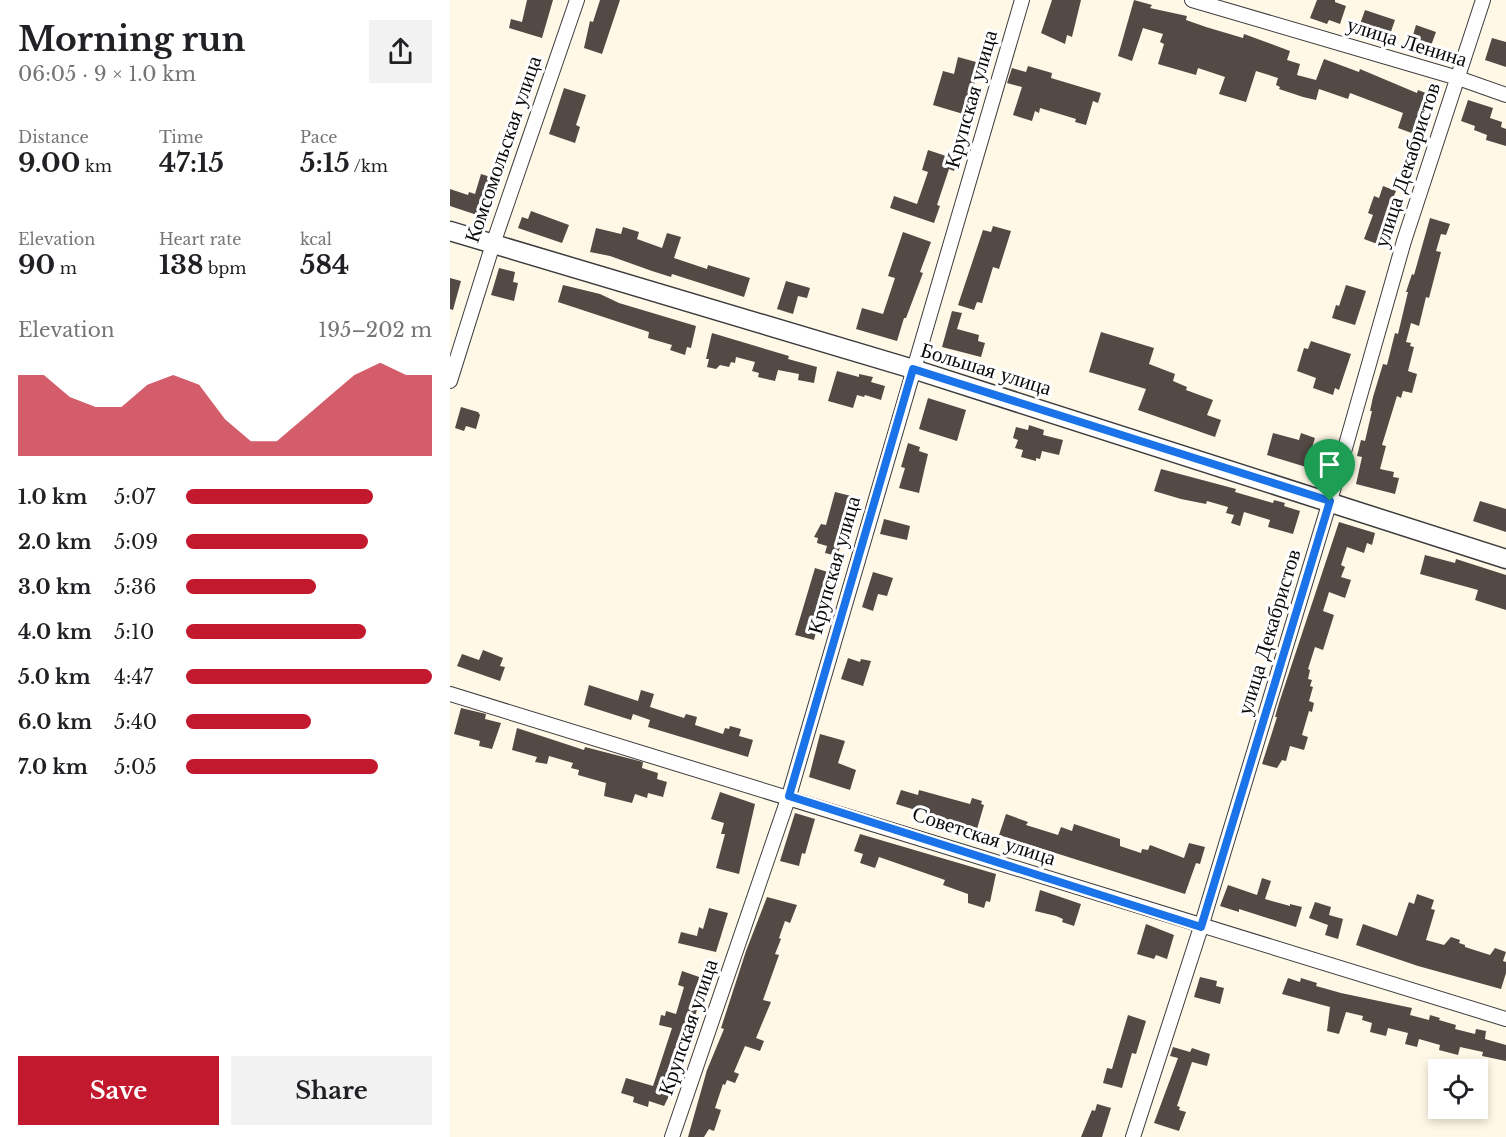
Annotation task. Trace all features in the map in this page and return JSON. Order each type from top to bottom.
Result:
[{"type":"street","name":"Комсомольская улица","points":[[450,381],[493,244],[577,0]]},
{"type":"street","name":"Крупская улица","points":[[672,1137],[789,796],[1022,0]]},
{"type":"street","name":"улица Ленина","points":[[1192,0],[1458,78],[1506,95]]},
{"type":"street","name":"улица Декабристов","points":[[1133,1137],[1201,927],[1330,501],[1404,241],[1484,0]]},
{"type":"street","name":"Большая улица","points":[[450,231],[913,369],[1506,559]]},
{"type":"street","name":"Советская улица","points":[[450,694],[789,796],[1201,927],[1506,1019]]},
{"type":"building","points":[[527,0],[553,0],[542,38],[509,28],[511,19],[522,22]]},
{"type":"building","points":[[600,0],[620,0],[602,54],[584,48],[590,21],[593,22]]},
{"type":"building","points":[[1052,0],[1081,0],[1072,37],[1067,35],[1065,44],[1041,33]]},
{"type":"building","points":[[1134,0],[1152,5],[1150,8],[1187,16],[1186,20],[1206,27],[1243,38],[1244,34],[1290,51],[1287,60],[1300,64],[1297,75],[1316,80],[1324,59],[1359,72],[1360,69],[1417,93],[1418,90],[1431,95],[1417,135],[1398,128],[1403,113],[1350,93],[1348,99],[1319,89],[1316,100],[1303,97],[1279,89],[1280,87],[1276,85],[1278,78],[1256,71],[1246,102],[1219,94],[1225,77],[1198,68],[1196,75],[1158,64],[1164,44],[1160,42],[1163,34],[1143,28],[1132,61],[1118,56]]},
{"type":"building","points":[[1317,0],[1335,0],[1346,6],[1340,24],[1329,20],[1327,24],[1310,18]]},
{"type":"building","points":[[1365,10],[1395,20],[1388,40],[1358,30]]},
{"type":"building","points":[[1416,25],[1436,32],[1429,51],[1410,45]]},
{"type":"building","points":[[1492,38],[1506,42],[1506,67],[1485,60]]},
{"type":"building","points":[[958,57],[987,65],[983,80],[976,78],[971,95],[976,97],[970,116],[933,105],[943,71],[954,74]]},
{"type":"building","points":[[1028,66],[1052,73],[1051,78],[1101,93],[1098,103],[1093,101],[1086,125],[1075,122],[1076,119],[1040,108],[1039,113],[1035,111],[1032,121],[1013,115],[1022,87],[1007,83],[1012,68],[1026,72]]},
{"type":"building","points":[[564,88],[586,95],[576,125],[580,127],[575,143],[549,134]]},
{"type":"building","points":[[1468,100],[1493,108],[1490,118],[1502,122],[1501,127],[1506,129],[1506,146],[1486,140],[1487,135],[1474,130],[1475,126],[1461,121]]},
{"type":"building","points":[[952,148],[960,151],[954,171],[949,169],[937,205],[940,206],[934,223],[890,208],[894,196],[917,204],[928,172],[922,170],[928,150],[949,157]]},
{"type":"building","points":[[481,174],[500,180],[486,218],[450,206],[450,189],[468,195],[469,192],[475,194]]},
{"type":"building","points":[[1383,186],[1396,191],[1393,198],[1396,199],[1380,245],[1364,239],[1373,215],[1368,213],[1374,196],[1379,198]]},
{"type":"building","points":[[531,211],[569,225],[562,243],[518,228],[522,217],[528,219]]},
{"type":"building","points":[[1430,218],[1450,224],[1446,235],[1441,234],[1436,251],[1441,252],[1419,326],[1411,323],[1406,342],[1411,343],[1410,346],[1414,347],[1408,371],[1417,374],[1412,393],[1403,391],[1401,398],[1397,396],[1382,445],[1386,446],[1380,469],[1394,472],[1393,477],[1399,478],[1395,494],[1356,484],[1362,457],[1357,456],[1361,440],[1365,441],[1373,397],[1383,364],[1387,365],[1395,333],[1398,334],[1408,292],[1406,292],[1412,274],[1414,275]]},
{"type":"building","points":[[993,226],[1011,231],[999,269],[993,267],[982,303],[977,302],[974,310],[958,305],[983,230],[991,232]]},
{"type":"building","points":[[623,227],[639,232],[637,239],[662,248],[667,233],[681,237],[674,258],[707,269],[708,265],[750,278],[744,297],[672,274],[671,277],[610,256],[590,252],[596,228],[621,234]]},
{"type":"building","points":[[903,232],[931,242],[920,272],[923,273],[897,341],[856,329],[862,308],[883,314],[895,278],[888,276]]},
{"type":"building","points":[[499,268],[515,272],[513,282],[518,283],[514,301],[491,295]]},
{"type":"building","points":[[450,278],[461,281],[453,310],[450,309]]},
{"type":"building","points":[[786,281],[810,288],[807,298],[798,296],[793,314],[777,309]]},
{"type":"building","points":[[563,285],[600,294],[619,303],[696,326],[691,348],[687,347],[685,355],[670,350],[672,345],[648,338],[649,332],[558,302]]},
{"type":"building","points":[[1346,285],[1366,291],[1355,325],[1332,318]]},
{"type":"building","points":[[952,311],[962,313],[957,329],[979,335],[978,341],[985,343],[981,357],[942,347]]},
{"type":"building","points":[[1101,332],[1154,348],[1149,364],[1175,374],[1173,381],[1187,387],[1186,390],[1213,400],[1207,415],[1221,420],[1215,437],[1138,410],[1146,389],[1089,372]]},
{"type":"building","points":[[712,333],[789,356],[788,359],[817,367],[814,383],[798,380],[799,374],[778,370],[775,381],[758,377],[759,373],[752,371],[755,362],[736,357],[735,363],[731,362],[729,367],[720,365],[716,369],[707,367],[709,359],[706,359]]},
{"type":"building","points":[[1311,341],[1351,354],[1339,390],[1335,388],[1333,395],[1313,388],[1316,378],[1297,371],[1304,348],[1308,349]]},
{"type":"building","points":[[837,371],[859,377],[859,374],[873,377],[871,382],[885,386],[881,400],[857,395],[853,408],[828,401]]},
{"type":"building","points":[[928,398],[966,410],[957,441],[919,429]]},
{"type":"building","points":[[461,407],[478,412],[480,415],[476,429],[466,426],[464,431],[455,428]]},
{"type":"building","points":[[1029,425],[1044,430],[1043,435],[1063,440],[1059,455],[1042,451],[1040,459],[1036,458],[1036,461],[1021,457],[1023,450],[1015,448],[1018,440],[1013,438],[1016,427],[1028,430]]},
{"type":"building","points":[[1273,433],[1299,440],[1301,433],[1315,438],[1306,467],[1267,455]]},
{"type":"building","points":[[908,443],[920,447],[919,451],[928,454],[919,493],[899,488],[905,468],[901,467]]},
{"type":"building","points":[[1161,469],[1236,489],[1235,492],[1273,503],[1274,500],[1285,503],[1284,506],[1300,511],[1293,534],[1268,527],[1270,520],[1244,512],[1240,526],[1231,523],[1234,515],[1226,513],[1228,507],[1207,501],[1206,504],[1181,499],[1154,491]]},
{"type":"building","points":[[835,492],[851,496],[838,531],[845,533],[837,556],[825,553],[827,546],[817,543],[818,538],[814,537],[821,524],[826,525]]},
{"type":"building","points":[[1480,501],[1506,509],[1506,532],[1473,521]]},
{"type":"building","points":[[884,519],[910,526],[907,540],[880,534]]},
{"type":"building","points":[[1339,522],[1375,533],[1372,545],[1367,543],[1364,553],[1347,547],[1341,565],[1345,567],[1341,577],[1351,580],[1345,598],[1329,592],[1323,611],[1334,615],[1323,650],[1315,647],[1308,669],[1310,670],[1308,679],[1312,680],[1310,686],[1313,687],[1309,701],[1314,703],[1312,712],[1309,711],[1302,735],[1308,737],[1304,750],[1290,746],[1286,761],[1282,760],[1277,768],[1262,764],[1277,717],[1275,717],[1279,703]]},
{"type":"building","points":[[1425,555],[1455,563],[1456,559],[1506,575],[1506,610],[1475,600],[1478,590],[1420,574]]},
{"type":"building","points":[[815,568],[831,573],[814,640],[795,635]]},
{"type":"building","points":[[873,572],[893,578],[887,596],[878,594],[873,611],[862,607]]},
{"type":"building","points":[[483,650],[503,658],[500,666],[505,667],[500,681],[457,666],[462,654],[479,660]]},
{"type":"building","points":[[848,658],[860,662],[861,659],[871,661],[863,686],[841,679]]},
{"type":"building","points":[[589,685],[638,701],[641,690],[654,694],[650,707],[684,718],[686,714],[697,717],[695,725],[723,734],[725,728],[729,729],[730,726],[741,729],[739,736],[753,740],[748,757],[648,727],[650,720],[633,714],[631,720],[584,705]]},
{"type":"building","points":[[461,708],[486,714],[485,719],[501,723],[492,749],[479,746],[480,741],[454,734]]},
{"type":"building","points":[[517,728],[584,750],[585,747],[643,762],[642,768],[658,773],[657,779],[667,782],[663,797],[648,793],[647,798],[635,794],[632,803],[604,796],[606,783],[578,775],[579,770],[571,768],[573,763],[549,756],[547,764],[535,762],[537,757],[512,750]]},
{"type":"building","points":[[820,734],[845,741],[838,763],[856,770],[850,790],[809,777]]},
{"type":"building","points":[[901,790],[918,795],[919,790],[970,804],[972,798],[982,801],[981,804],[984,805],[977,829],[896,804]]},
{"type":"building","points":[[720,792],[755,804],[739,874],[716,868],[725,834],[721,834],[724,823],[711,819]]},
{"type":"building","points":[[795,813],[815,819],[805,854],[802,853],[799,866],[780,861]]},
{"type":"building","points":[[1006,814],[1028,822],[1026,825],[1058,835],[1061,827],[1072,831],[1074,824],[1120,839],[1120,846],[1141,853],[1142,849],[1148,850],[1150,845],[1184,858],[1189,843],[1205,847],[1200,864],[1196,863],[1185,894],[999,835]]},
{"type":"building","points":[[860,834],[996,874],[990,902],[986,901],[984,908],[968,903],[968,894],[943,885],[945,880],[879,857],[875,868],[860,863],[863,854],[854,851]]},
{"type":"building","points":[[1262,878],[1271,881],[1265,899],[1302,907],[1296,927],[1239,909],[1239,912],[1220,906],[1228,885],[1257,895]]},
{"type":"building","points":[[1040,890],[1081,904],[1074,926],[1062,922],[1063,919],[1056,916],[1035,911]]},
{"type":"building","points":[[1417,894],[1434,900],[1431,909],[1435,910],[1426,940],[1444,945],[1451,937],[1460,940],[1459,943],[1465,947],[1490,955],[1495,948],[1506,952],[1503,961],[1506,962],[1506,973],[1501,989],[1418,966],[1356,945],[1363,924],[1397,936],[1409,902],[1414,904]]},
{"type":"building","points":[[767,897],[797,905],[790,923],[785,921],[775,954],[779,955],[763,1000],[771,1002],[756,1038],[764,1041],[760,1051],[745,1046],[734,1072],[739,1074],[735,1083],[727,1080],[725,1085],[723,1084],[715,1108],[721,1110],[714,1131],[709,1129],[704,1137],[688,1137],[707,1070],[724,1029],[721,1028],[746,951]]},
{"type":"building","points":[[1315,902],[1331,907],[1329,915],[1343,919],[1338,939],[1325,935],[1328,925],[1309,918]]},
{"type":"building","points":[[709,908],[728,913],[716,952],[678,943],[681,932],[697,936],[699,927],[703,929]]},
{"type":"building","points":[[1146,924],[1174,935],[1167,959],[1156,955],[1154,959],[1137,954]]},
{"type":"building","points":[[682,971],[705,979],[695,1017],[690,1016],[680,1072],[677,1071],[664,1106],[649,1101],[648,1107],[633,1102],[634,1097],[621,1093],[626,1078],[653,1086],[672,1028],[659,1025],[661,1015],[665,1016],[666,1011],[676,1014],[684,987],[678,985]]},
{"type":"building","points":[[1200,977],[1217,981],[1216,986],[1224,988],[1220,1004],[1194,997]]},
{"type":"building","points":[[1288,978],[1300,982],[1301,978],[1317,983],[1316,986],[1341,993],[1412,1008],[1410,1015],[1429,1020],[1430,1015],[1440,1018],[1439,1020],[1456,1025],[1455,1029],[1475,1034],[1476,1029],[1486,1031],[1485,1039],[1506,1045],[1506,1061],[1482,1056],[1483,1052],[1460,1047],[1458,1055],[1439,1050],[1440,1045],[1419,1039],[1417,1047],[1405,1044],[1408,1033],[1388,1028],[1386,1036],[1370,1032],[1372,1023],[1362,1020],[1363,1016],[1346,1012],[1339,1034],[1327,1031],[1330,1007],[1282,994]]},
{"type":"building","points":[[1128,1015],[1146,1021],[1136,1054],[1132,1053],[1122,1088],[1103,1083],[1107,1068],[1112,1069]]},
{"type":"building","points":[[1173,1047],[1190,1052],[1192,1048],[1210,1054],[1207,1066],[1192,1062],[1177,1106],[1180,1107],[1179,1110],[1186,1112],[1179,1131],[1154,1123],[1178,1058],[1170,1056]]},
{"type":"building","points":[[1097,1104],[1111,1108],[1102,1137],[1081,1137],[1092,1110],[1095,1111]]},
{"type":"route","points":[[913,369],[1330,501],[1201,927],[789,796],[913,369]]}]
